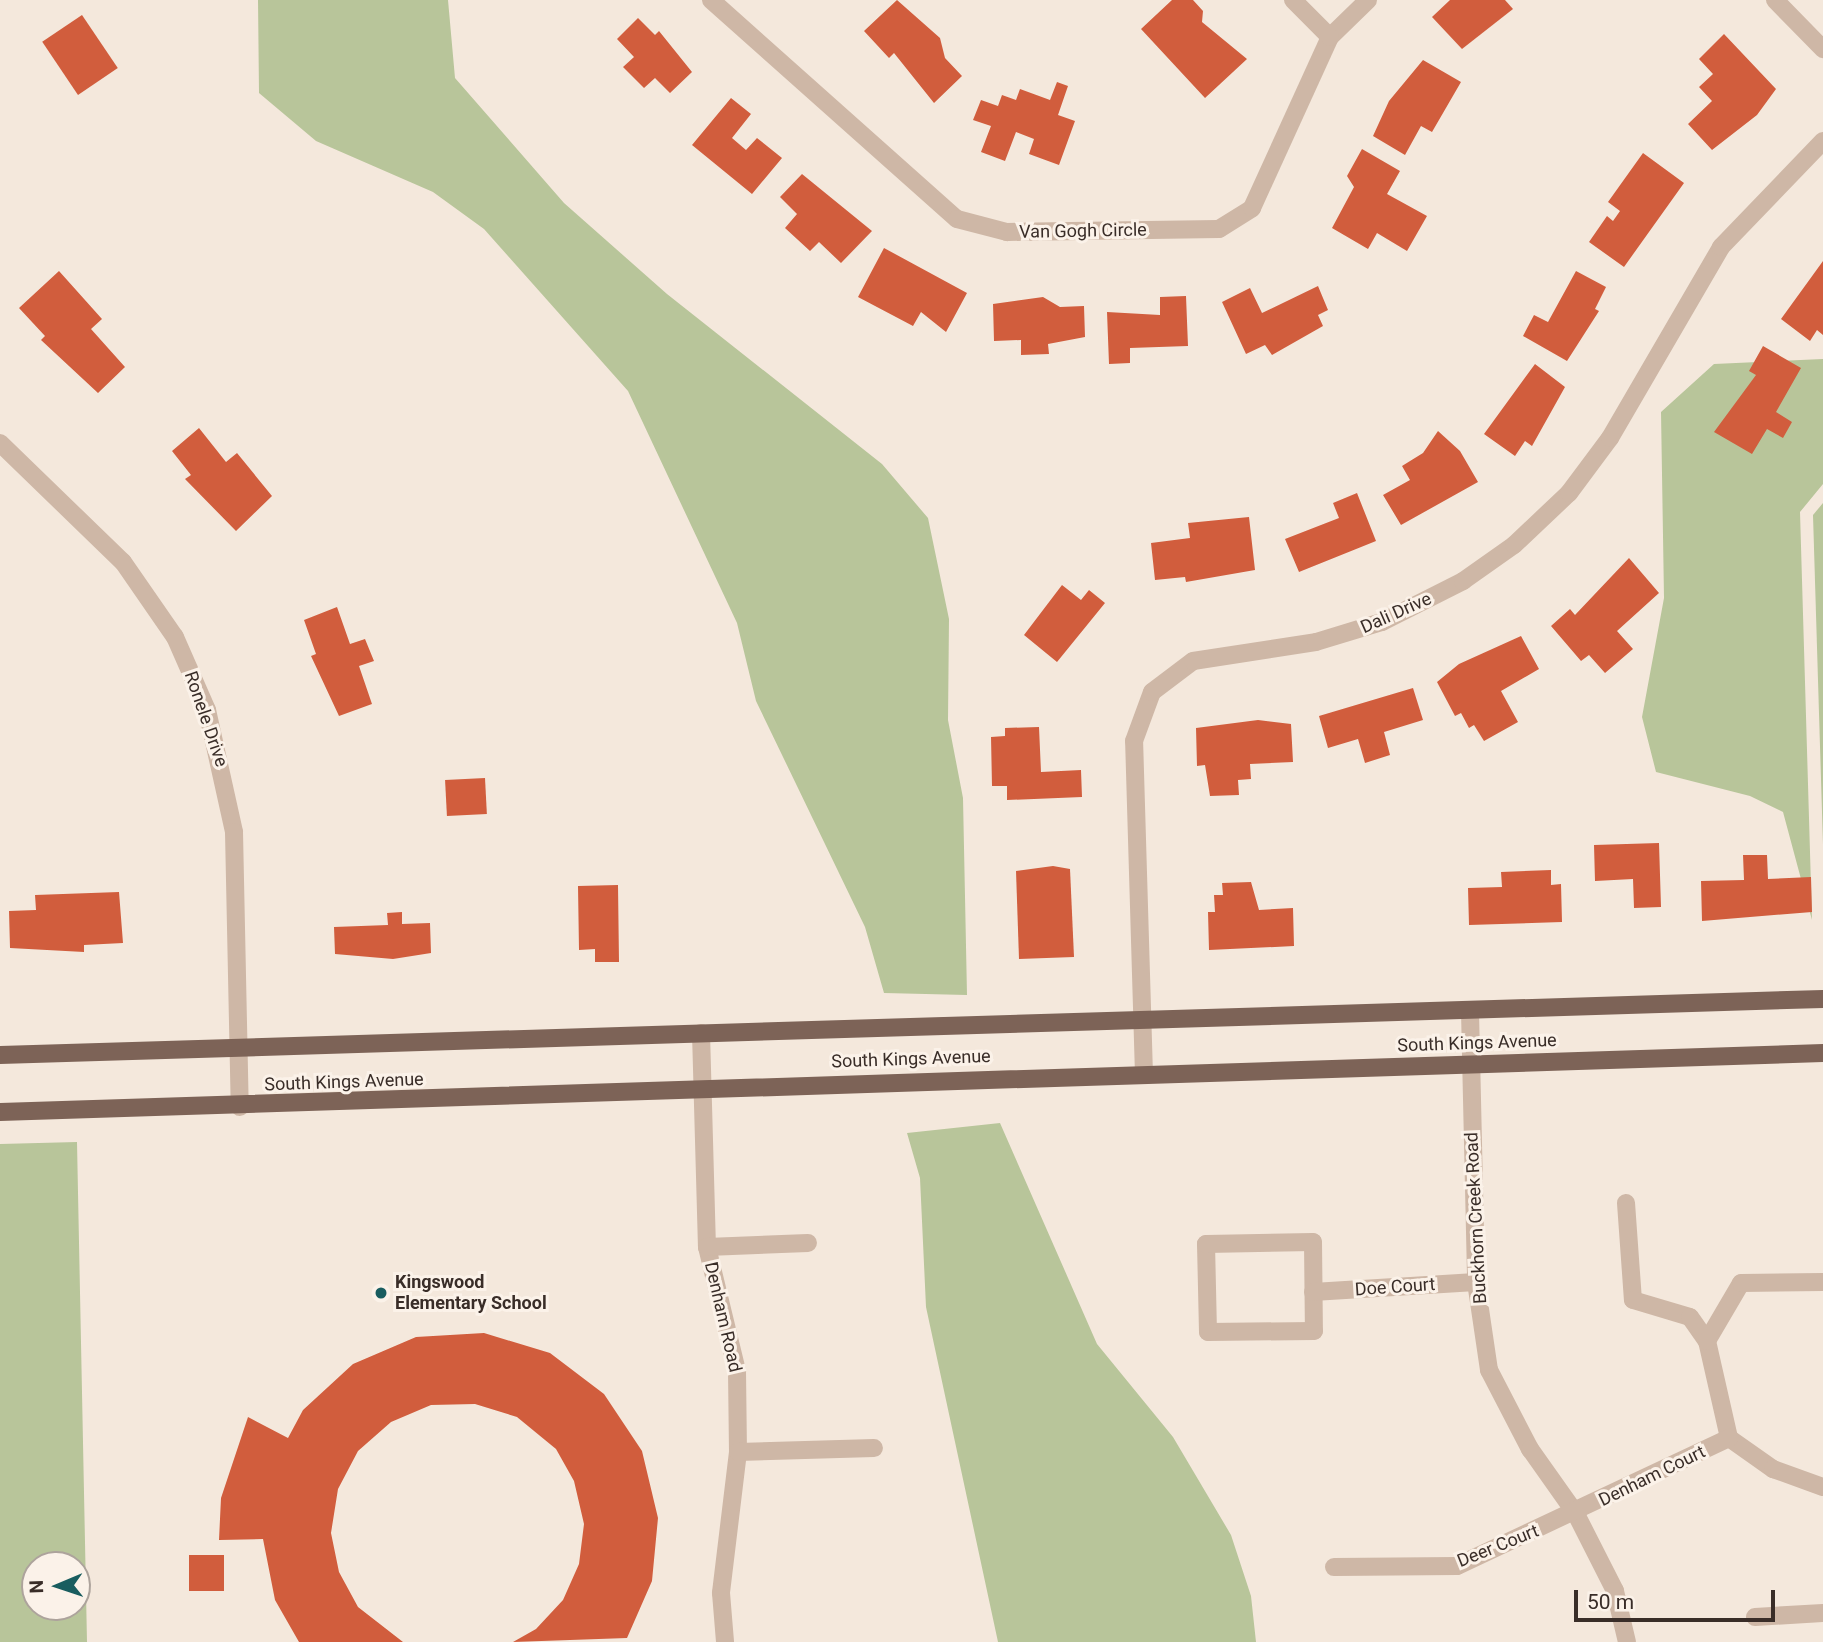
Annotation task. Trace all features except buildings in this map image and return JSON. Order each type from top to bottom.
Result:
[{"type":"main road","name":"South Kings Avenue","points":[[0,1055],[1823,999]]},
{"type":"main road","name":"South Kings Avenue","points":[[0,1112],[240,1107],[702,1088],[1823,1054]]},
{"type":"street","name":"Van Gogh Circle","points":[[711,0],[957,219],[1007,232],[1219,229],[1252,208],[1330,37],[1368,0]]},
{"type":"street","points":[[1293,0],[1330,37]]},
{"type":"street","points":[[1775,0],[1823,49]]},
{"type":"street","name":"Dali Drive","points":[[1144,1075],[1133,741],[1152,692],[1193,661],[1307,644],[1382,622],[1463,581],[1514,545],[1590,467],[1733,232],[1823,141]]},
{"type":"street","name":"Ronele Drive","points":[[0,443],[123,562],[175,637],[207,710],[234,832],[240,1107]]},
{"type":"street","name":"Buckhorn Creek Road","points":[[1470,1010],[1476,1282],[1489,1370],[1530,1449],[1576,1514],[1615,1591],[1627,1642]]},
{"type":"street","name":"Denham Road","points":[[701,1033],[707,1247],[737,1371],[738,1452],[721,1594],[725,1642]]},
{"type":"street","points":[[1626,1203],[1633,1300],[1690,1317],[1707,1340],[1729,1438],[1773,1469],[1823,1487]]},
{"type":"street","points":[[1313,1242],[1313,1292],[1314,1331],[1208,1332],[1206,1244],[1313,1242]]},
{"type":"street","points":[[707,1247],[808,1243]]},
{"type":"street","name":"Doe Court","points":[[1313,1292],[1476,1282]]},
{"type":"street","points":[[1707,1340],[1741,1283],[1823,1282]]},
{"type":"street","name":"Denham Court","points":[[1576,1514],[1729,1438]]},
{"type":"street","points":[[738,1452],[874,1448]]},
{"type":"street","name":"Deer Court","points":[[1334,1567],[1457,1566],[1576,1514]]},
{"type":"street","points":[[1755,1617],[1823,1613]]},
{"type":"green space","points":[[258,0],[448,0],[455,78],[564,203],[667,294],[882,464],[928,518],[949,619],[948,720],[963,798],[967,995],[884,993],[865,927],[756,701],[737,623],[628,391],[484,229],[433,192],[316,141],[259,93]]},
{"type":"green space","points":[[1823,359],[1823,484],[1800,512],[1812,920],[1783,812],[1750,796],[1656,772],[1642,717],[1664,598],[1661,412],[1714,364]]},
{"type":"green space","points":[[1823,503],[1823,845],[1813,515]]},
{"type":"green space","points":[[1000,1123],[1097,1344],[1173,1437],[1231,1535],[1251,1596],[1256,1642],[998,1642],[926,1307],[920,1178],[907,1133]]},
{"type":"green space","points":[[77,1142],[85,1551],[21,1551],[21,1621],[87,1621],[87,1642],[0,1642],[0,1144]]},
{"type":"place","name":"Kingswood Elementary School","points":[[381,1293]]}]
